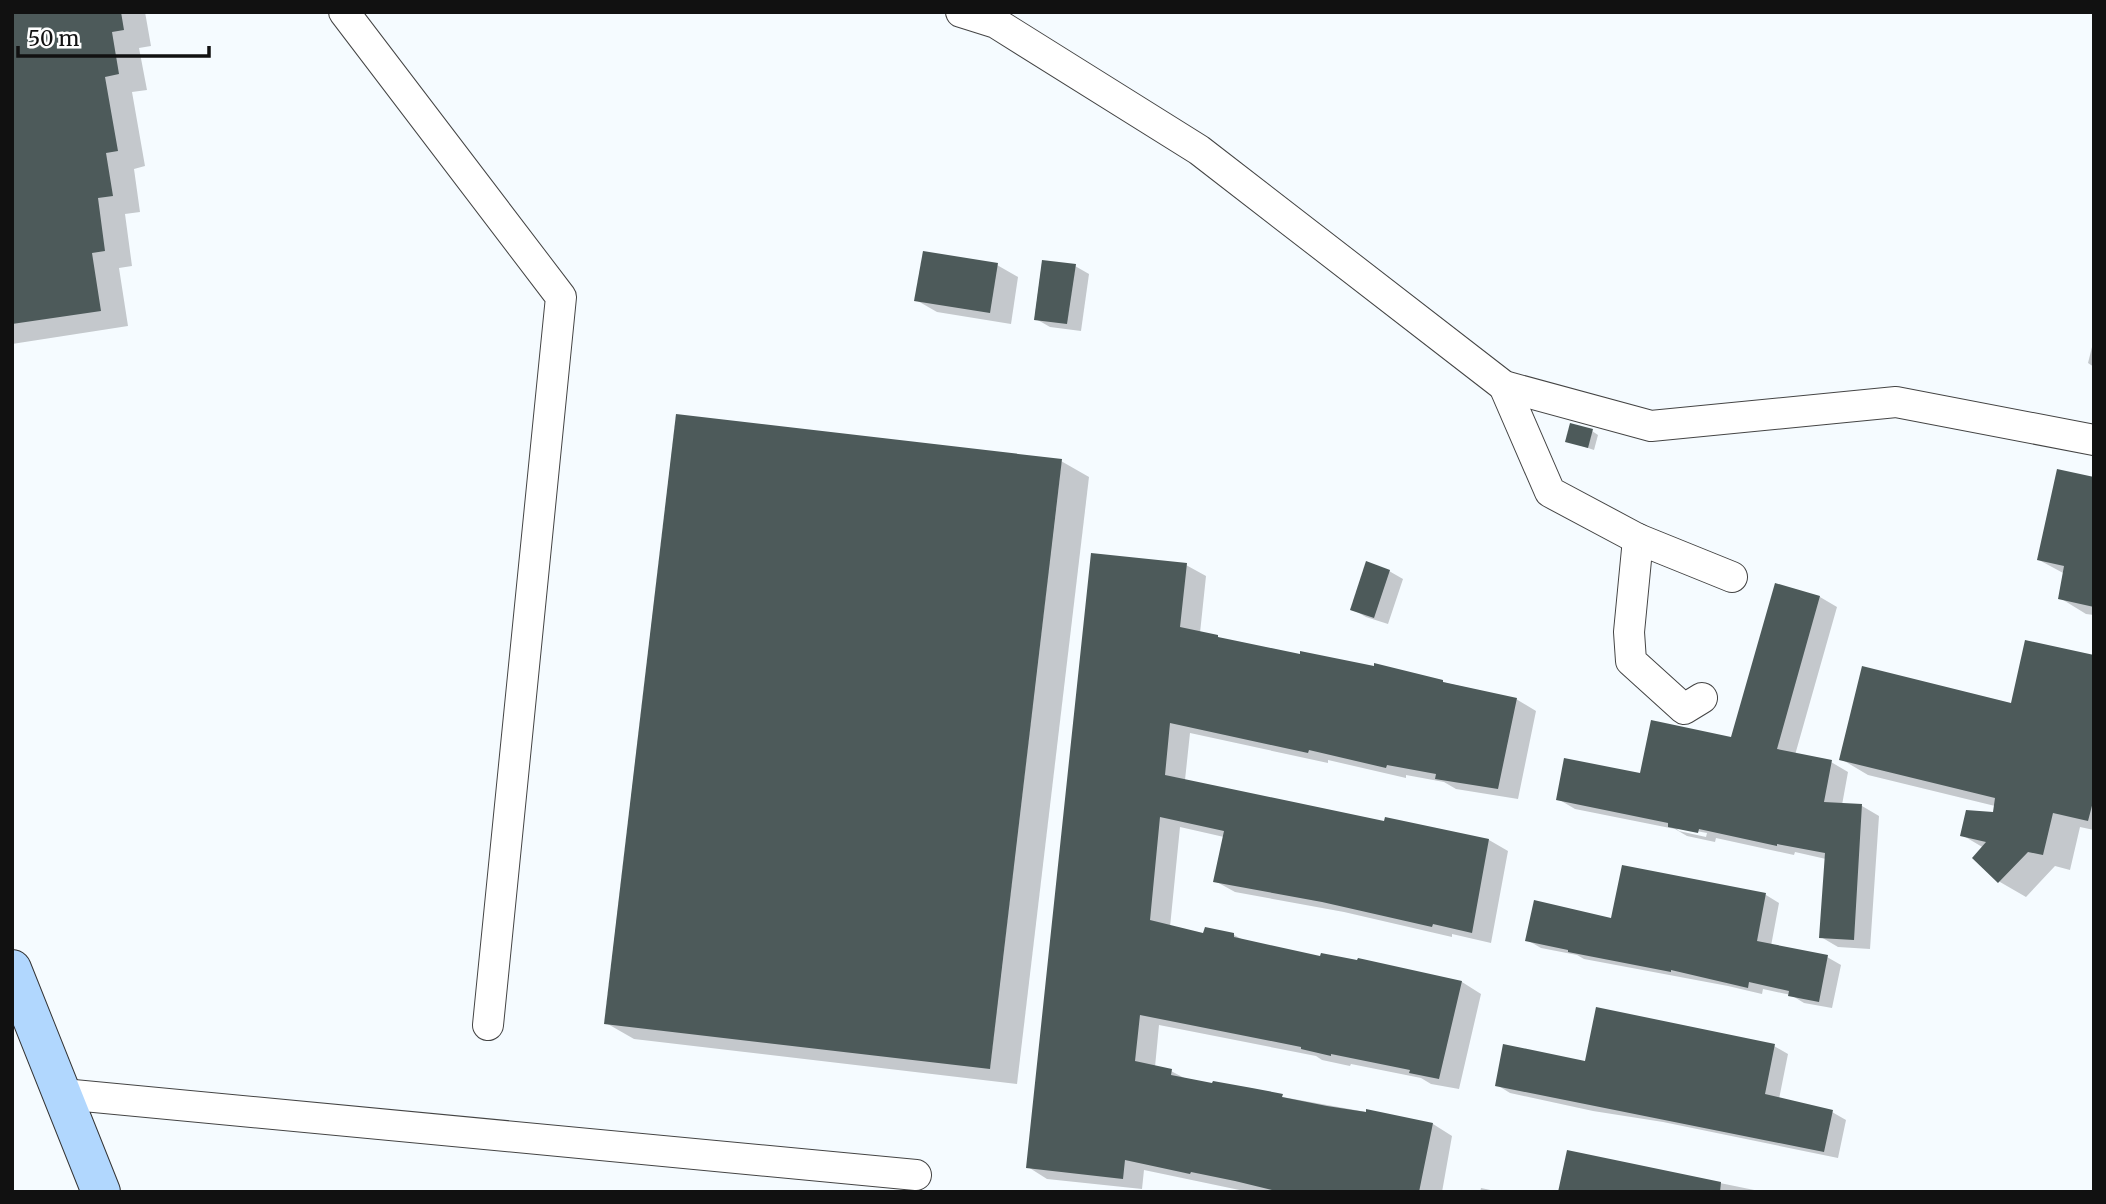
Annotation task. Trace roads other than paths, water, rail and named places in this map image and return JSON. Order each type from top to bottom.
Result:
[{"type":"main road","points":[[12,969],[101,1192]]},
{"type":"street","points":[[344,12],[561,296],[488,1025]]},
{"type":"street","points":[[961,12],[996,23],[1199,150],[1504,386],[1651,426],[1896,402],[2094,440]]},
{"type":"street","points":[[1504,386],[1550,492],[1638,539],[1732,577]]},
{"type":"street","points":[[1638,539],[1629,632],[1631,661],[1684,709],[1702,698]]},
{"type":"street","points":[[63,1094],[916,1175]]}]
